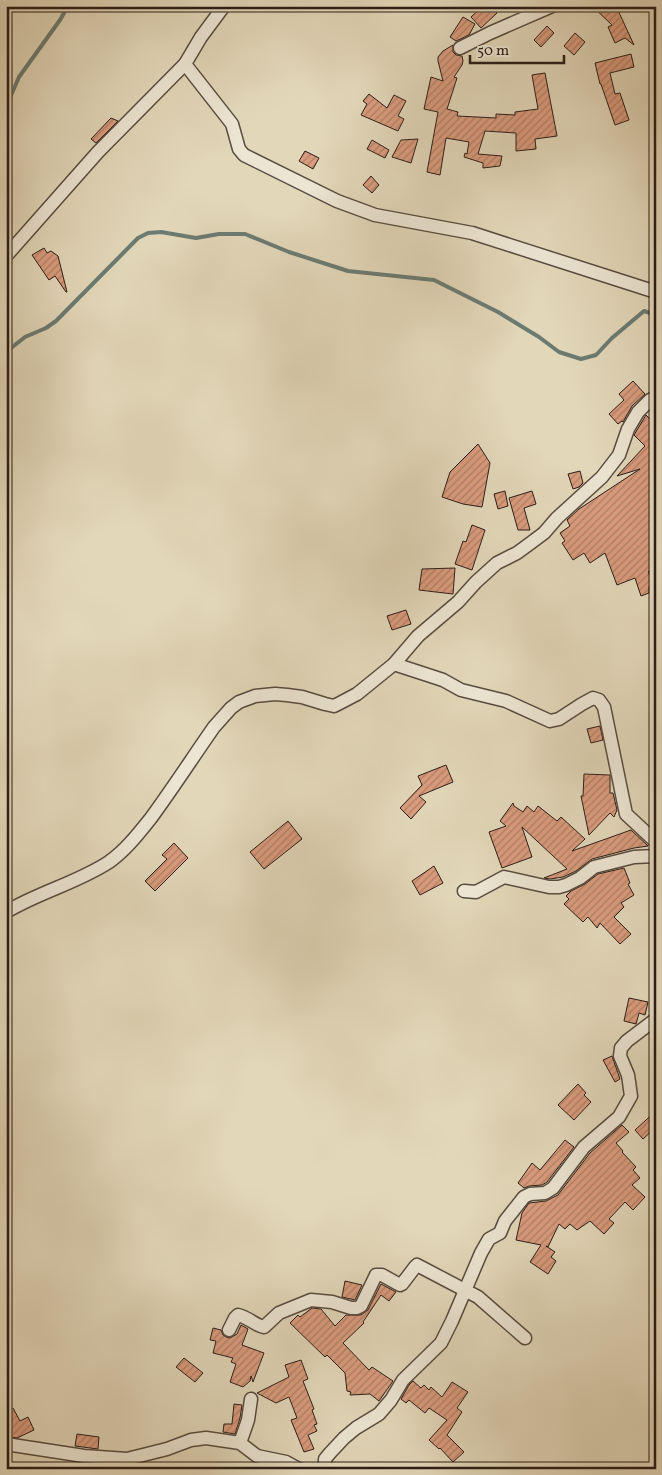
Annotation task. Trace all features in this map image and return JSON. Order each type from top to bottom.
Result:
[{"type":"street","points":[[6,256],[98,152],[185,64],[200,37],[224,6]]},
{"type":"street","points":[[460,48],[552,6]]},
{"type":"street","points":[[185,64],[232,124],[239,149],[244,154],[320,193],[375,215],[472,233],[656,292]]},
{"type":"street","points":[[6,912],[46,892],[74,881],[109,862],[123,851],[167,797],[214,727],[239,702],[255,696],[275,694],[302,697],[334,706],[357,694],[394,664],[418,636],[458,602],[497,563],[517,553],[544,533],[557,518],[602,477],[619,455],[628,429],[638,412],[650,400],[656,397]]},
{"type":"street","points":[[394,664],[443,680],[461,690],[506,701],[550,721],[559,719],[588,700],[595,698],[599,700],[604,707],[626,814],[656,842]]},
{"type":"street","points":[[464,891],[476,892],[506,877],[559,887],[580,878],[594,867],[634,857],[656,856]]},
{"type":"street","points":[[325,1469],[325,1459],[330,1453],[356,1428],[379,1414],[391,1400],[402,1380],[441,1342],[489,1238],[500,1233],[505,1220],[527,1196],[545,1193],[552,1188],[584,1147],[619,1117],[631,1096],[628,1075],[620,1056],[621,1048],[627,1041],[656,1019]]},
{"type":"street","points":[[229,1330],[238,1315],[248,1318],[260,1327],[264,1327],[280,1313],[311,1300],[332,1302],[357,1308],[361,1306],[376,1276],[382,1275],[400,1285],[417,1265],[478,1297],[525,1338]]},
{"type":"street","points":[[240,1443],[248,1420],[251,1400]]},
{"type":"street","points":[[6,1444],[84,1456],[127,1459],[167,1449],[191,1440],[206,1438],[240,1443],[258,1456],[286,1462],[299,1469]]},
{"type":"building","points":[[483,6],[491,6],[497,13],[481,28],[471,17]]},
{"type":"building","points":[[592,6],[616,6],[634,45],[625,38],[615,43],[608,27],[612,25]]},
{"type":"building","points":[[463,17],[475,24],[469,35],[456,41],[450,37]]},
{"type":"building","points":[[547,26],[554,33],[541,47],[534,40]]},
{"type":"building","points":[[575,33],[585,42],[574,55],[564,46]]},
{"type":"building","points":[[453,45],[453,52],[456,55],[462,56],[463,61],[454,77],[457,78],[447,109],[458,112],[457,116],[496,118],[496,114],[515,115],[515,112],[538,109],[532,75],[545,73],[557,136],[535,139],[536,149],[516,151],[516,133],[485,131],[478,154],[502,156],[500,166],[483,168],[483,163],[464,157],[465,153],[467,154],[469,142],[446,138],[440,175],[427,172],[438,112],[424,109],[431,77],[443,81],[438,57],[443,51]]},
{"type":"building","points":[[631,54],[634,67],[610,73],[615,94],[620,93],[629,120],[615,125],[600,84],[595,63]]},
{"type":"building","points":[[369,94],[387,108],[394,95],[406,101],[398,116],[404,119],[398,131],[361,115],[367,104],[363,101]]},
{"type":"building","points":[[111,118],[118,121],[96,143],[91,139]]},
{"type":"building","points":[[418,139],[411,163],[392,157],[401,140]]},
{"type":"building","points":[[372,140],[389,150],[385,158],[367,149]]},
{"type":"building","points":[[305,151],[319,158],[313,169],[299,161]]},
{"type":"building","points":[[371,176],[379,185],[372,193],[363,185]]},
{"type":"building","points":[[44,248],[47,253],[51,251],[58,256],[67,292],[55,276],[49,280],[32,255]]},
{"type":"building","points":[[633,381],[645,394],[632,406],[623,422],[618,424],[609,414],[624,400],[619,394]]},
{"type":"building","points":[[646,415],[656,425],[656,568],[648,572],[655,582],[649,587],[649,593],[641,596],[635,578],[617,585],[605,553],[590,563],[584,553],[573,560],[562,543],[565,541],[560,533],[570,526],[567,520],[579,509],[640,469],[617,476],[645,446],[634,435]]},
{"type":"building","points":[[478,444],[490,463],[482,507],[463,504],[442,497],[450,472]]},
{"type":"building","points":[[580,471],[583,483],[573,489],[568,474]]},
{"type":"building","points":[[505,491],[508,506],[498,509],[494,494]]},
{"type":"building","points":[[532,491],[536,504],[524,508],[530,530],[518,530],[509,498]]},
{"type":"building","points":[[472,525],[485,530],[472,570],[455,564],[463,541],[466,542]]},
{"type":"building","points":[[455,568],[453,594],[419,590],[422,569]]},
{"type":"building","points":[[406,610],[411,624],[392,630],[387,616]]},
{"type":"building","points":[[600,726],[603,740],[591,743],[587,729]]},
{"type":"building","points":[[446,765],[453,782],[419,796],[426,802],[411,819],[400,808],[422,785],[418,776]]},
{"type":"building","points":[[584,774],[610,775],[610,793],[613,793],[617,810],[614,817],[610,813],[589,835],[581,796],[583,796]]},
{"type":"building","points":[[513,803],[514,806],[523,812],[527,806],[534,812],[538,806],[557,821],[561,817],[585,839],[572,851],[631,830],[648,846],[592,859],[576,871],[563,877],[550,879],[544,878],[567,869],[522,827],[532,857],[502,868],[489,832],[506,826],[500,821]]},
{"type":"building","points":[[288,821],[302,839],[264,869],[250,852]]},
{"type":"building","points":[[174,843],[188,858],[155,891],[145,881],[167,859],[162,855]]},
{"type":"building","points":[[434,866],[443,883],[420,895],[412,881]]},
{"type":"building","points":[[624,868],[630,883],[628,884],[634,895],[621,903],[624,907],[614,917],[631,934],[620,944],[600,923],[597,928],[588,917],[583,922],[564,904],[569,899],[566,896],[571,891],[585,884],[598,874]]},
{"type":"building","points":[[629,998],[648,1002],[645,1015],[639,1013],[636,1024],[624,1021]]},
{"type":"building","points":[[612,1056],[620,1079],[615,1082],[603,1060]]},
{"type":"building","points":[[578,1084],[586,1093],[584,1095],[591,1102],[574,1120],[558,1105]]},
{"type":"building","points":[[656,1111],[656,1127],[643,1139],[635,1130]]},
{"type":"building","points":[[622,1125],[629,1132],[616,1143],[636,1167],[633,1170],[640,1178],[632,1185],[645,1197],[633,1210],[625,1202],[609,1219],[614,1223],[604,1234],[590,1221],[577,1230],[570,1224],[565,1229],[559,1224],[548,1247],[546,1246],[555,1252],[551,1257],[556,1261],[548,1274],[530,1262],[541,1245],[516,1240],[522,1213],[529,1203],[546,1201],[558,1195],[590,1153]]},
{"type":"building","points":[[565,1140],[574,1147],[547,1182],[542,1185],[524,1188],[518,1183],[532,1163],[540,1170]]},
{"type":"building","points":[[345,1281],[362,1285],[355,1300],[342,1297]]},
{"type":"building","points":[[381,1284],[396,1292],[389,1301],[381,1295],[364,1323],[343,1343],[369,1370],[372,1367],[393,1381],[379,1401],[370,1394],[350,1395],[351,1392],[347,1391],[345,1373],[327,1355],[325,1357],[290,1323],[298,1315],[300,1317],[312,1308],[321,1309],[335,1326],[346,1315],[361,1315],[368,1310]]},
{"type":"building","points":[[241,1325],[248,1329],[242,1345],[264,1353],[253,1382],[251,1376],[250,1381],[243,1387],[230,1382],[236,1364],[231,1362],[233,1358],[213,1353],[216,1341],[210,1340],[213,1328],[221,1330],[223,1335],[230,1338],[237,1334]]},
{"type":"building","points":[[184,1358],[203,1373],[195,1382],[176,1367]]},
{"type":"building","points":[[301,1360],[308,1379],[303,1381],[314,1409],[312,1410],[317,1424],[314,1425],[317,1431],[308,1435],[314,1449],[304,1452],[291,1420],[297,1418],[289,1397],[276,1403],[257,1393],[289,1377],[285,1365]]},
{"type":"building","points":[[413,1381],[421,1388],[424,1385],[429,1390],[431,1387],[442,1397],[452,1382],[468,1392],[457,1408],[462,1412],[447,1435],[464,1452],[453,1462],[440,1448],[429,1440],[447,1420],[429,1408],[425,1413],[409,1400],[406,1403],[401,1399]]},
{"type":"building","points":[[234,1404],[242,1405],[235,1434],[223,1432],[224,1424],[232,1424]]},
{"type":"building","points":[[13,1408],[20,1421],[28,1417],[34,1430],[17,1438],[6,1436],[6,1412]]},
{"type":"building","points":[[77,1434],[99,1437],[98,1449],[75,1446]]},
{"type":"waterway","points":[[6,107],[19,77],[68,6]]},
{"type":"waterway","points":[[6,352],[25,337],[46,328],[56,321],[138,238],[148,233],[161,232],[196,238],[219,234],[245,234],[289,252],[348,271],[434,280],[498,312],[539,337],[559,352],[581,359],[596,355],[612,338],[644,311],[656,315]]}]
